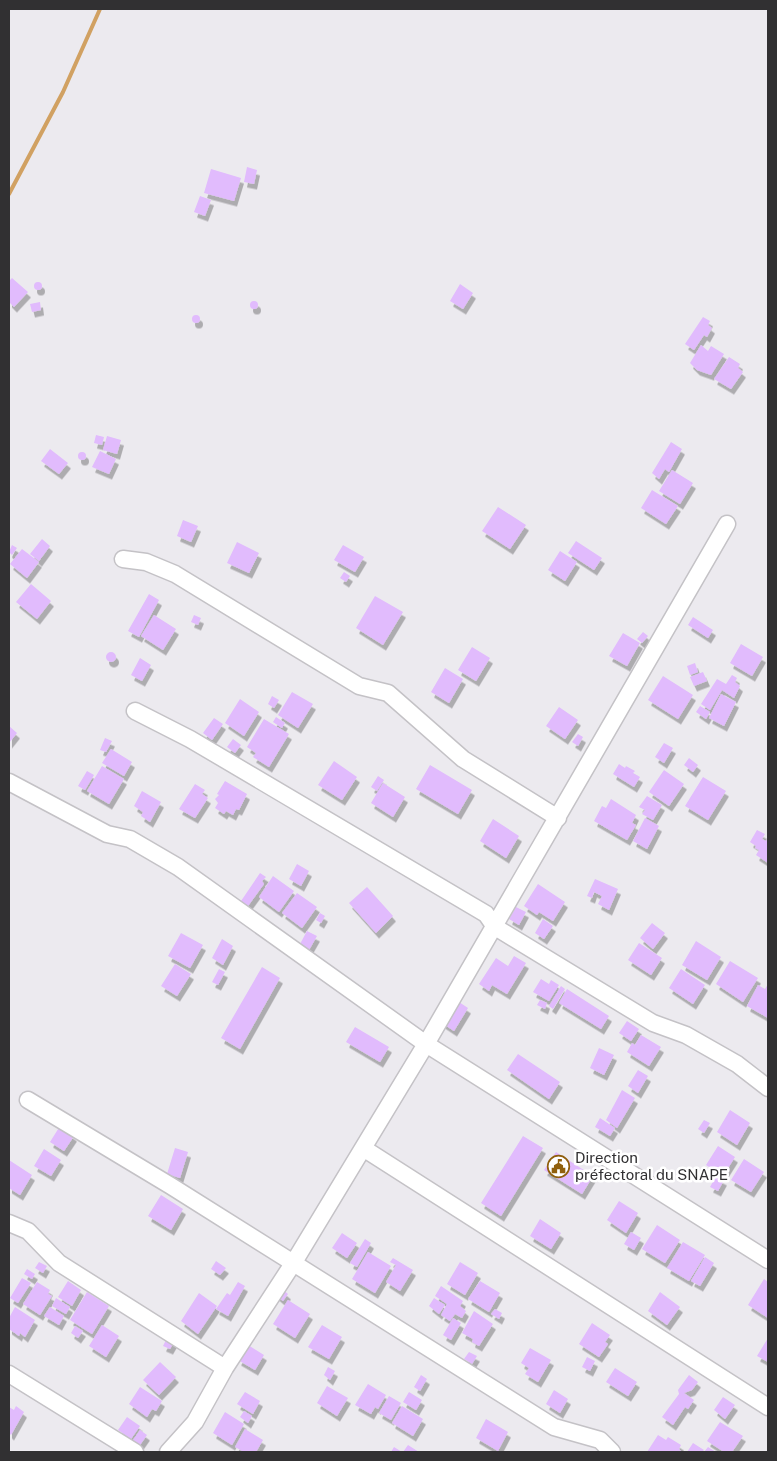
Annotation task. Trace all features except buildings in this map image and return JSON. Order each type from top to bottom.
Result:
[{"type":"street","points":[[168,1452],[194,1422],[225,1368],[294,1262],[426,1044],[727,524]]},
{"type":"street","points":[[123,559],[146,562],[175,574],[359,686],[388,693],[463,759],[558,818]]},
{"type":"street","points":[[135,712],[190,739],[486,914],[495,927],[653,1023],[686,1035],[737,1064],[768,1088]]},
{"type":"street","points":[[9,782],[107,834],[130,839],[178,867],[426,1044],[768,1260]]},
{"type":"street","points":[[28,1100],[294,1262],[554,1427],[600,1440],[612,1452]]},
{"type":"street","points":[[363,1148],[768,1407]]},
{"type":"street","points":[[9,1223],[28,1230],[58,1263],[225,1368]]},
{"type":"street","points":[[9,1374],[135,1452]]},
{"type":"waterway","points":[[9,194],[63,92],[100,9]]},
{"type":"place","name":"Direction préfectoral du SNAPE","points":[[559,1167]]}]
